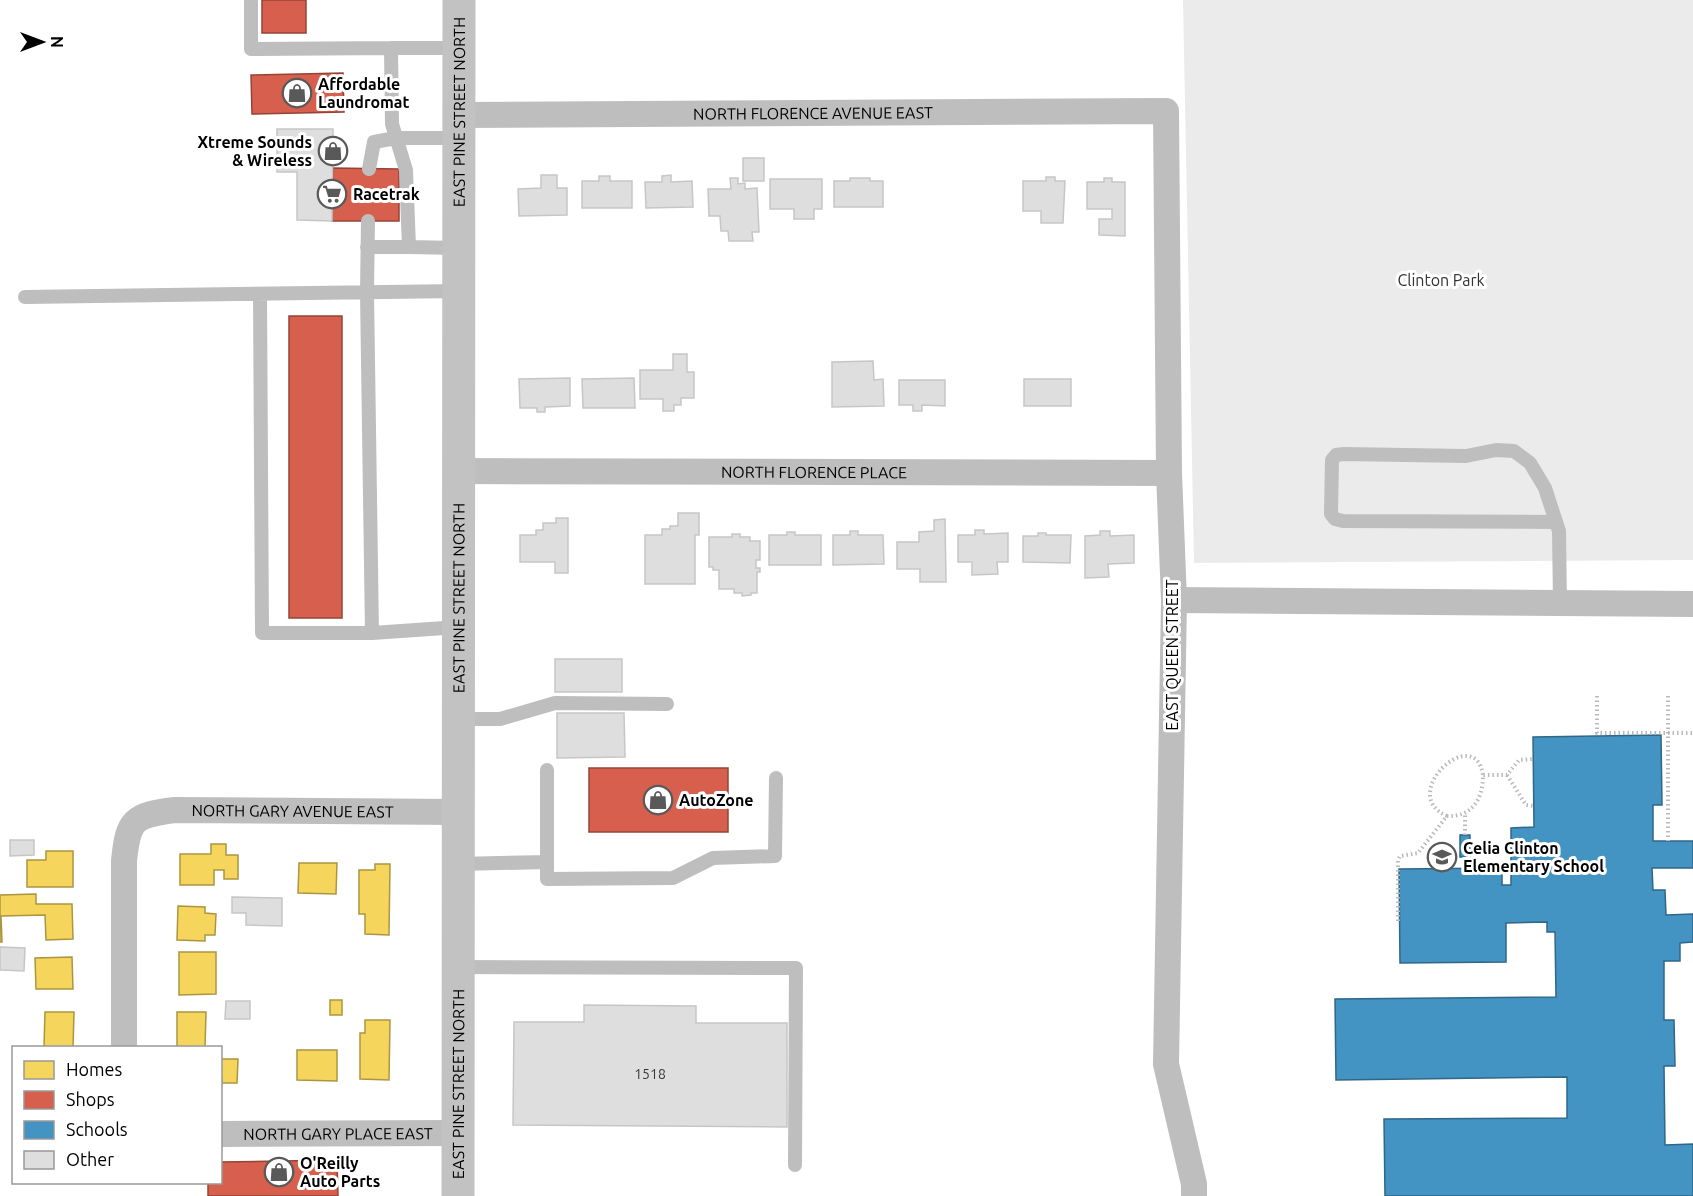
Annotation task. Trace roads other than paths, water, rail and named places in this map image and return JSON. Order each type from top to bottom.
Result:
[{"type":"main road","name":"EAST PINE STREET NORTH","points":[[458,1196],[459,0]]},
{"type":"street","name":"NORTH FLORENCE AVENUE EAST","points":[[459,127],[1166,111]]},
{"type":"street","name":"EAST QUEEN STREET","points":[[1166,111],[1169,473],[1174,600],[1166,1064],[1194,1184],[1194,1196]]},
{"type":"street","name":"NORTH FLORENCE PLACE","points":[[460,471],[1169,473]]},
{"type":"street","points":[[1174,600],[1693,604]]},
{"type":"street","name":"NORTH GARY AVENUE EAST","points":[[124,1046],[124,861],[126,839],[131,825],[143,816],[175,810],[458,812]]},
{"type":"street","name":"NORTH GARY PLACE EAST","points":[[222,1134],[457,1133]]},
{"type":"lane","points":[[251,0],[251,49],[459,48]]},
{"type":"lane","points":[[391,48],[392,124],[406,170],[409,247]]},
{"type":"lane","points":[[369,169],[374,142],[459,127]]},
{"type":"lane","points":[[368,220],[372,633]]},
{"type":"lane","points":[[367,247],[460,248]]},
{"type":"lane","points":[[25,297],[460,291]]},
{"type":"lane","points":[[260,294],[262,633],[372,633],[459,627]]},
{"type":"lane","points":[[1557,522],[1342,521],[1335,519],[1331,514],[1332,460],[1336,455],[1344,454],[1466,456],[1496,450],[1514,451],[1530,463],[1545,488],[1557,522],[1560,603]]},
{"type":"lane","points":[[459,719],[500,719],[555,703],[667,704]]},
{"type":"lane","points":[[547,770],[547,879],[673,878],[713,858],[775,856],[776,778]]},
{"type":"lane","points":[[458,864],[547,862]]},
{"type":"lane","points":[[457,967],[796,968],[795,1165]]},
{"type":"place","name":"Affordable Laundromat","points":[[297,93]]},
{"type":"place","name":"Xtreme Sounds & Wireless","points":[[333,151]]},
{"type":"place","name":"Racetrak","points":[[332,194]]},
{"type":"place","name":"AutoZone","points":[[658,800]]},
{"type":"place","name":"Celia Clinton Elementary School","points":[[1442,857]]},
{"type":"place","name":"O'Reilly Auto Parts","points":[[279,1172]]},
{"type":"park label","name":"Clinton Park","points":[[1441,280]]}]
